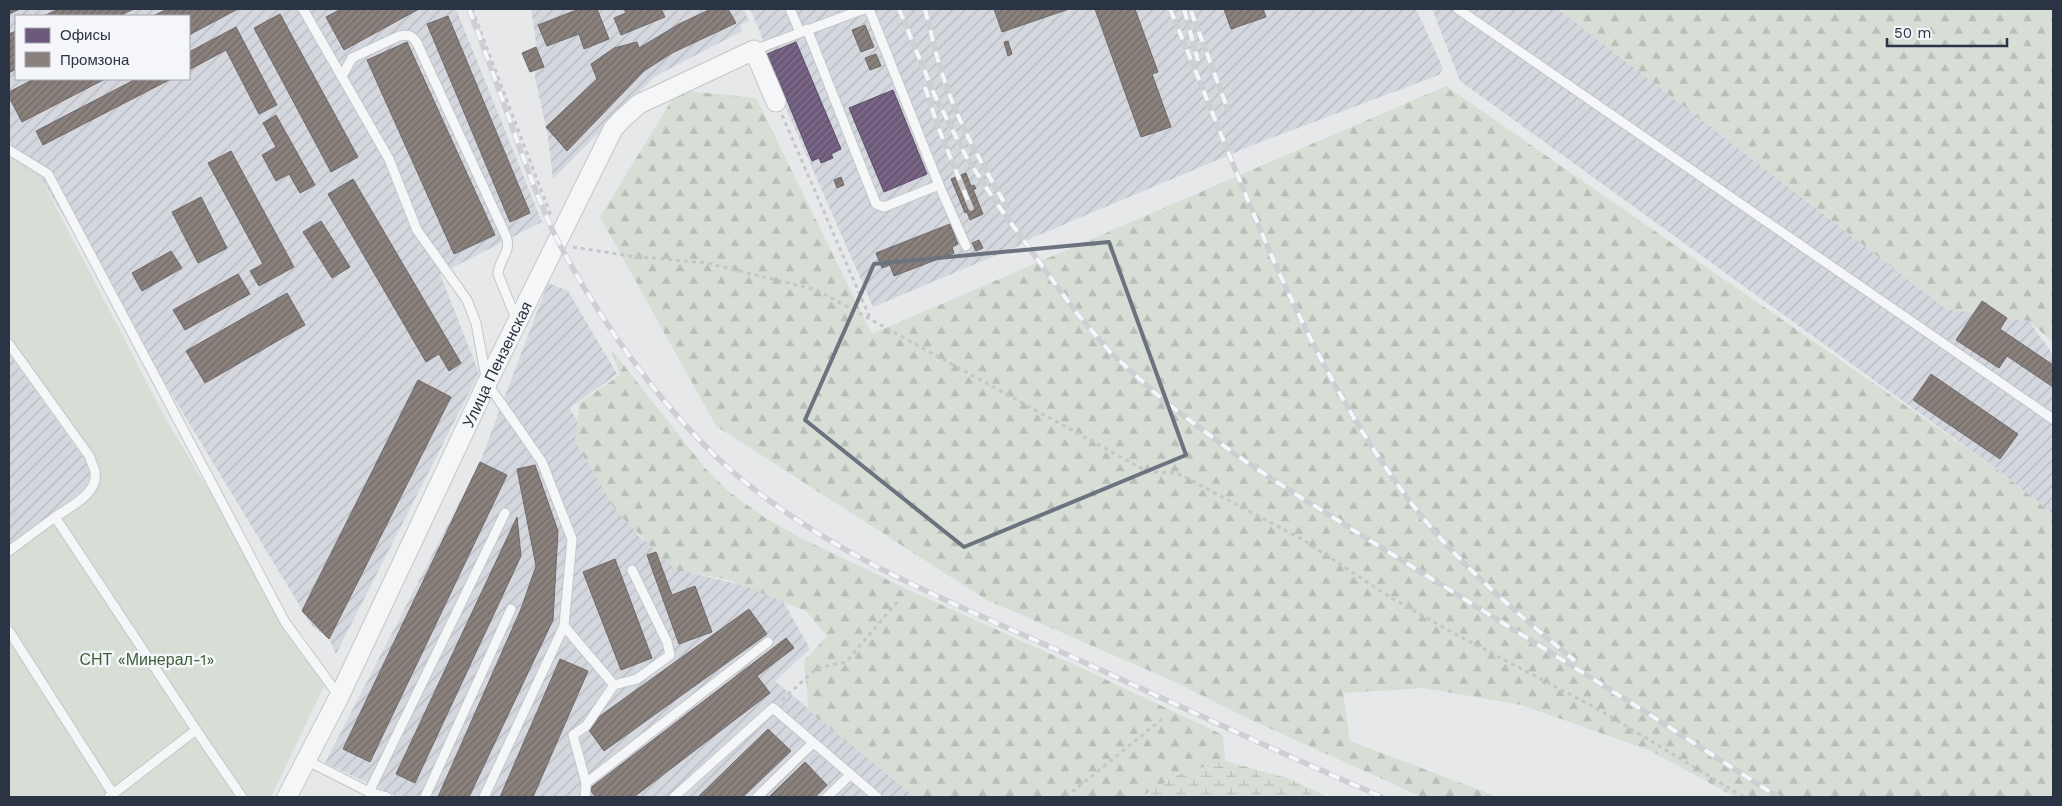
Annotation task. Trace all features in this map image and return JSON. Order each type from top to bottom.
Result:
[{"type":"street","name":"Улица Пензенская","points":[[287,797],[339,697],[487,383],[608,140],[621,120],[639,104],[754,50]]},
{"type":"street","points":[[754,50],[776,102]]},
{"type":"lane","points":[[303,9],[389,159],[417,230],[467,300],[476,323],[487,383],[542,462],[572,540],[564,626],[484,797]]},
{"type":"lane","points":[[790,9],[803,30],[876,204],[884,207],[939,185]]},
{"type":"lane","points":[[754,50],[803,30],[864,9]]},
{"type":"lane","points":[[869,9],[939,185],[966,246]]},
{"type":"lane","points":[[1458,9],[2053,419]]},
{"type":"lane","points":[[342,76],[352,58],[399,36],[406,34],[413,36],[506,236],[508,249],[498,267],[498,274],[518,322]]},
{"type":"lane","points":[[9,150],[48,174],[285,622],[339,697]]},
{"type":"lane","points":[[9,344],[90,457],[96,473],[94,484],[87,494],[9,551]]},
{"type":"lane","points":[[369,792],[505,513]]},
{"type":"lane","points":[[56,517],[242,797]]},
{"type":"lane","points":[[584,797],[586,783],[573,735],[586,726],[614,685],[637,679],[670,655],[667,642],[632,570]]},
{"type":"lane","points":[[425,797],[511,609]]},
{"type":"lane","points":[[564,626],[614,685]]},
{"type":"lane","points":[[9,631],[111,796],[196,730]]},
{"type":"lane","points":[[586,783],[768,642]]},
{"type":"lane","points":[[674,797],[774,708],[877,797]]},
{"type":"lane","points":[[757,797],[813,743]]},
{"type":"lane","points":[[306,760],[369,792],[387,797]]},
{"type":"lane","points":[[827,797],[850,775]]},
{"type":"path","points":[[472,9],[560,236],[569,245],[578,249],[630,256],[707,262],[817,290],[1148,472],[1177,473],[1300,538],[1393,599],[1596,708],[1744,797]]},
{"type":"path","points":[[776,102],[871,319]]},
{"type":"path","points":[[774,708],[817,668],[846,662],[898,601]]},
{"type":"path","points":[[1066,797],[1162,720]]},
{"type":"highlighted area","points":[[1109,242],[1186,455],[964,547],[805,420],[874,264]]},
{"type":"shaded area","points":[[9,9],[456,9],[542,222],[440,274],[479,373],[336,654],[329,639],[312,626],[42,180],[9,147]]},
{"type":"shaded area","points":[[531,9],[744,9],[749,21],[740,25],[742,31],[654,77],[553,179],[548,137],[535,77],[536,43]]},
{"type":"shaded area","points":[[750,9],[1416,9],[1443,68],[1439,75],[1253,145],[873,307],[767,65],[767,54],[762,37]]},
{"type":"shaded area","points":[[1432,9],[1558,9],[1946,309],[2029,321],[2053,355],[2053,514],[1994,467],[1460,81]]},
{"type":"shaded area","points":[[548,283],[568,291],[617,374],[570,408],[638,536],[691,573],[779,594],[810,649],[775,681],[915,797],[398,797],[325,763],[480,462]]},
{"type":"shaded area","points":[[9,354],[86,462],[90,474],[89,484],[80,494],[9,545]]},
{"type":"green space","points":[[1558,9],[2053,9],[2053,342],[2029,321],[1946,309]]},
{"type":"green space","points":[[1446,86],[1994,467],[2053,514],[2053,797],[1735,797],[1651,751],[1522,705],[1424,688],[1343,693],[1350,741],[1498,797],[1422,797],[1249,719],[1175,682],[985,599],[716,426],[600,217],[678,90],[756,98],[872,334]]},
{"type":"green space","name":"СНТ «Минерал-1»","points":[[9,147],[42,180],[162,412],[213,498],[217,496],[293,639],[325,684],[271,797],[9,797],[9,545],[80,494],[90,476],[86,462],[9,354]]},
{"type":"green space","points":[[611,349],[705,468],[728,491],[764,517],[803,539],[911,591],[1075,665],[1223,735],[1225,761],[1179,774],[1141,797],[915,797],[809,711],[804,661],[827,636],[806,611],[729,580],[676,570],[614,508],[575,442],[579,403],[620,375]]},
{"type":"green space","points":[[1225,761],[1287,778],[1328,797],[1141,797],[1179,774]]},
{"type":"building: Офисы","points":[[796,42],[841,149],[831,154],[833,158],[821,163],[819,158],[812,161],[777,76],[772,78],[767,67],[771,65],[767,54]]},
{"type":"building: Офисы","points":[[893,90],[927,174],[884,192],[849,108]]},
{"type":"building: Промзона","points":[[9,9],[20,9],[9,14]]},
{"type":"building: Промзона","points":[[59,9],[134,9],[121,15],[46,15]]},
{"type":"building: Промзона","points":[[167,9],[238,9],[190,34],[190,15],[155,15]]},
{"type":"building: Промзона","points":[[341,9],[419,9],[344,50],[326,17]]},
{"type":"building: Промзона","points":[[579,9],[597,9],[609,39],[584,49],[579,34],[547,46],[538,25]]},
{"type":"building: Промзона","points":[[624,9],[661,9],[665,17],[621,35],[614,18],[626,13]]},
{"type":"building: Промзона","points":[[711,9],[728,9],[736,23],[672,53],[644,71],[567,151],[546,127],[597,79],[591,64],[614,48],[637,42],[639,48],[679,24]]},
{"type":"building: Промзона","points":[[994,9],[1069,9],[1002,32]]},
{"type":"building: Промзона","points":[[1095,9],[1135,9],[1158,72],[1152,74],[1171,127],[1141,137]]},
{"type":"building: Промзона","points":[[1224,9],[1263,9],[1266,17],[1231,29]]},
{"type":"building: Промзона","points":[[280,14],[358,157],[331,172],[254,28]]},
{"type":"building: Промзона","points":[[448,16],[530,213],[510,222],[427,24]]},
{"type":"building: Промзона","points":[[865,25],[874,47],[861,52],[852,30]]},
{"type":"building: Промзона","points":[[236,27],[277,105],[259,114],[226,50],[190,69],[190,51]]},
{"type":"building: Промзона","points":[[15,31],[15,70],[9,73],[9,34]]},
{"type":"building: Промзона","points":[[1008,41],[1012,54],[1008,56],[1004,42]]},
{"type":"building: Промзона","points":[[407,42],[495,235],[454,254],[367,60]]},
{"type":"building: Промзона","points":[[536,47],[544,67],[530,72],[522,53]]},
{"type":"building: Промзона","points":[[876,54],[881,66],[870,70],[865,58]]},
{"type":"building: Промзона","points":[[32,80],[103,80],[22,122],[9,97],[9,92]]},
{"type":"building: Промзона","points":[[134,80],[169,80],[43,145],[36,131]]},
{"type":"building: Промзона","points":[[276,115],[315,185],[300,193],[289,174],[276,181],[262,155],[276,147],[263,123]]},
{"type":"building: Промзона","points":[[231,151],[294,267],[259,286],[250,271],[263,264],[208,163]]},
{"type":"building: Промзона","points":[[966,173],[971,186],[974,185],[976,189],[973,189],[983,214],[970,220],[967,212],[965,213],[951,179]]},
{"type":"building: Промзона","points":[[841,177],[844,185],[837,188],[834,180]]},
{"type":"building: Промзона","points":[[353,179],[461,363],[449,371],[439,354],[426,362],[328,194]]},
{"type":"building: Промзона","points":[[201,197],[227,248],[198,263],[172,212]]},
{"type":"building: Промзона","points":[[321,221],[350,267],[332,278],[303,232]]},
{"type":"building: Промзона","points":[[950,224],[958,244],[952,247],[954,253],[894,276],[890,265],[882,268],[876,253]]},
{"type":"building: Промзона","points":[[979,240],[983,248],[976,251],[972,243]]},
{"type":"building: Промзона","points":[[171,251],[182,268],[142,291],[132,273]]},
{"type":"building: Промзона","points":[[238,274],[250,294],[185,330],[173,310]]},
{"type":"building: Промзона","points":[[287,293],[305,325],[205,383],[186,351]]},
{"type":"building: Промзона","points":[[1982,301],[2007,318],[2000,329],[2053,365],[2053,387],[2007,356],[1999,368],[1956,340]]},
{"type":"building: Промзона","points":[[1931,374],[2018,434],[2000,459],[1913,400]]},
{"type":"building: Промзона","points":[[418,380],[451,397],[329,639],[302,611]]},
{"type":"building: Промзона","points":[[480,462],[507,475],[370,762],[343,749]]},
{"type":"building: Промзона","points":[[535,465],[558,531],[553,620],[469,797],[438,797],[521,609],[536,566],[517,469]]},
{"type":"building: Промзона","points":[[517,517],[521,556],[415,783],[396,774]]},
{"type":"building: Промзона","points":[[656,552],[672,595],[695,586],[712,632],[679,644],[647,555]]},
{"type":"building: Промзона","points":[[615,559],[652,658],[621,670],[583,572]]},
{"type":"building: Промзона","points":[[749,609],[767,634],[604,751],[586,726]]},
{"type":"building: Промзона","points":[[786,638],[794,648],[757,676],[770,693],[634,797],[596,797],[589,789]]},
{"type":"building: Промзона","points":[[560,659],[588,671],[533,797],[500,797]]},
{"type":"building: Промзона","points":[[768,729],[791,751],[743,797],[698,797]]},
{"type":"building: Промзона","points":[[805,762],[827,785],[815,797],[769,797]]},
{"type":"railway","points":[[469,9],[538,197],[567,258],[602,316],[644,375],[690,430],[739,477],[775,505],[813,530],[892,574],[974,613],[1382,797]]},
{"type":"railway","points":[[899,9],[935,96],[967,158],[995,201],[1075,311],[1110,352],[1164,401],[1236,455],[1289,490],[1633,704],[1778,797]]},
{"type":"railway","points":[[925,9],[941,70],[957,113],[980,161],[1007,207]]},
{"type":"railway","points":[[1170,9],[1278,270],[1308,334],[1341,396],[1378,456],[1419,513],[1454,553],[1513,609],[1575,661]]},
{"type":"railway","points":[[1184,9],[1198,61]]},
{"type":"railway","points":[[1191,11],[1228,110]]},
{"type":"railway","points":[[925,87],[938,127],[971,208]]}]
